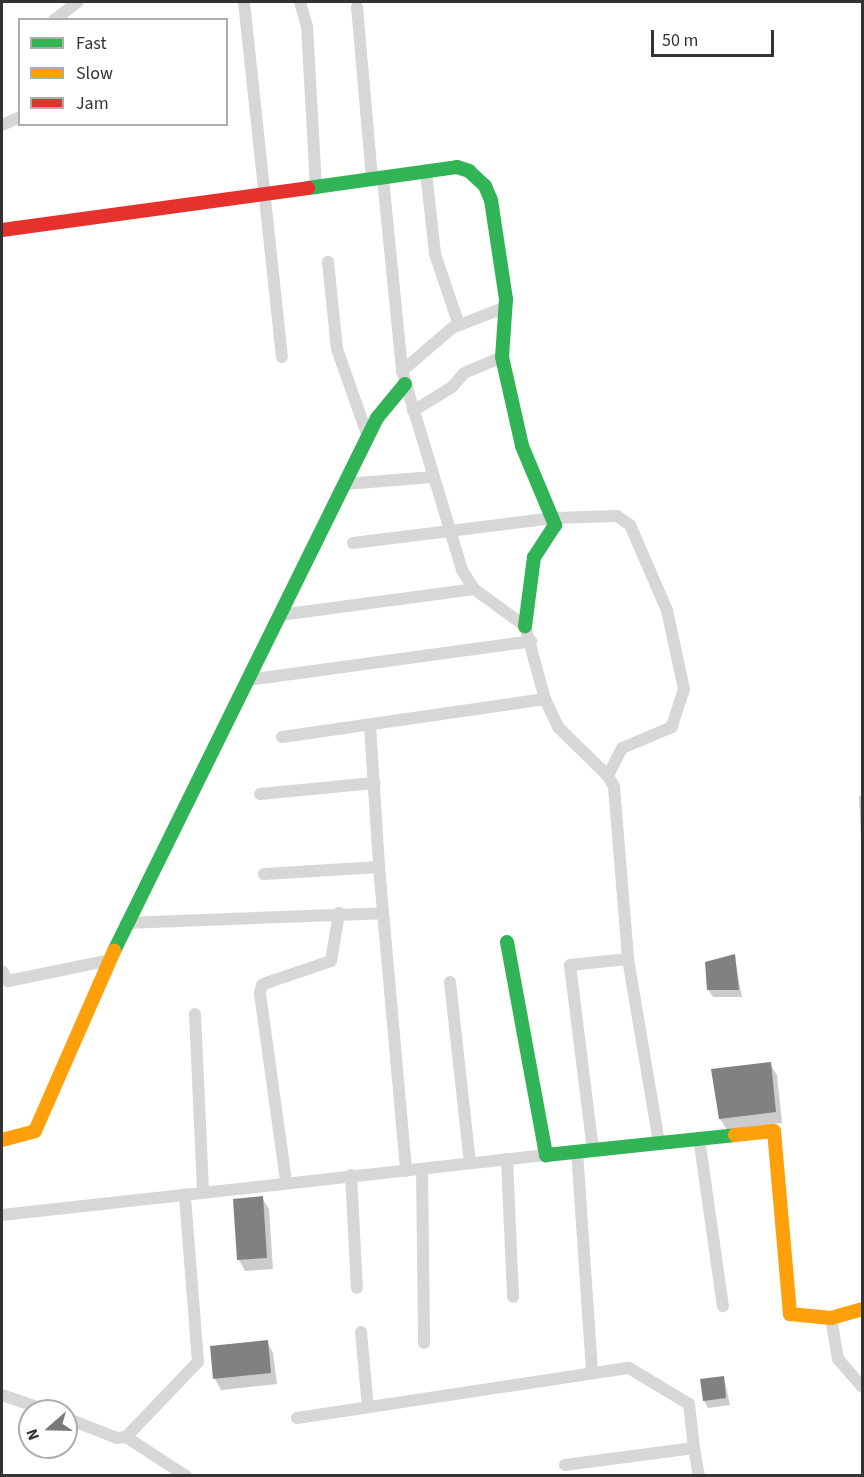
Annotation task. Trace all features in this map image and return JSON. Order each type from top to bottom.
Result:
[{"type":"street","points":[[57,18],[78,2]]},
{"type":"street","points":[[244,2],[282,357]]},
{"type":"street","points":[[300,2],[307,26],[316,189]]},
{"type":"street","points":[[357,7],[377,180],[404,378],[462,570],[474,589],[525,626]]},
{"type":"street","points":[[2,124],[18,118]]},
{"type":"street","points":[[2,230],[463,168],[489,192],[506,307],[502,357],[522,446],[553,518],[553,530],[534,557],[525,626],[531,641],[545,699],[564,735],[608,776],[616,796],[628,959],[659,1143]]},
{"type":"street","points":[[426,172],[435,254],[459,325]]},
{"type":"street","points":[[328,262],[339,355],[368,437]]},
{"type":"street","points":[[2,1140],[35,1131],[126,923],[385,406],[404,378],[459,325],[506,307]]},
{"type":"street","points":[[413,411],[452,387],[464,373],[502,357]]},
{"type":"street","points":[[345,484],[434,477]]},
{"type":"street","points":[[353,543],[553,518],[617,516],[630,525],[667,610],[684,689],[672,727],[622,748],[608,776]]},
{"type":"street","points":[[280,615],[474,589]]},
{"type":"street","points":[[248,681],[531,641]]},
{"type":"street","points":[[282,737],[545,699]]},
{"type":"street","points":[[370,726],[379,867],[406,1171]]},
{"type":"street","points":[[260,794],[374,783]]},
{"type":"street","points":[[264,874],[379,867]]},
{"type":"street","points":[[286,1181],[260,993],[262,985],[331,961],[339,913]]},
{"type":"street","points":[[126,923],[383,913]]},
{"type":"street","points":[[507,942],[546,1155]]},
{"type":"street","points":[[593,1150],[570,965],[628,959]]},
{"type":"street","points":[[2,971],[8,981],[110,960]]},
{"type":"street","points":[[450,982],[470,1163]]},
{"type":"street","points":[[195,1014],[203,1192]]},
{"type":"street","points":[[2,1215],[185,1195],[286,1181],[422,1170],[774,1131],[790,1314],[831,1318],[862,1309]]},
{"type":"street","points":[[699,1138],[723,1306]]},
{"type":"street","points":[[577,1152],[592,1372]]},
{"type":"street","points":[[507,1159],[513,1297]]},
{"type":"street","points":[[422,1170],[424,1343]]},
{"type":"street","points":[[351,1175],[357,1288]]},
{"type":"street","points":[[126,1437],[198,1362],[185,1195]]},
{"type":"street","points":[[831,1318],[838,1359],[862,1387]]},
{"type":"street","points":[[361,1332],[368,1407]]},
{"type":"street","points":[[297,1418],[592,1372],[635,1369],[684,1399],[691,1410],[699,1476]]},
{"type":"street","points":[[2,1395],[18,1400]]},
{"type":"street","points":[[78,1423],[117,1438],[126,1437],[186,1476]]},
{"type":"street","points":[[565,1465],[694,1448]]},
{"type":"building","points":[[735,954],[739,990],[707,990],[705,962]]},
{"type":"building","points":[[771,1062],[776,1112],[719,1119],[711,1069]]},
{"type":"building","points":[[263,1196],[267,1258],[237,1260],[233,1199]]},
{"type":"building","points":[[268,1340],[271,1373],[213,1379],[210,1346]]},
{"type":"building","points":[[724,1376],[726,1398],[703,1401],[700,1379]]},
{"type":"traffic: fast","points":[[308,188],[457,167],[469,171],[485,186],[491,200],[506,299],[502,357],[522,446],[555,525],[534,557],[525,626]]},
{"type":"traffic: fast","points":[[114,951],[377,418],[405,384]]},
{"type":"traffic: fast","points":[[507,942],[546,1155],[735,1135]]},
{"type":"traffic: slow","points":[[2,1140],[35,1131],[114,951]]},
{"type":"traffic: slow","points":[[735,1135],[774,1131],[790,1314],[831,1318],[862,1309]]},
{"type":"traffic: jam","points":[[2,230],[308,188]]}]
